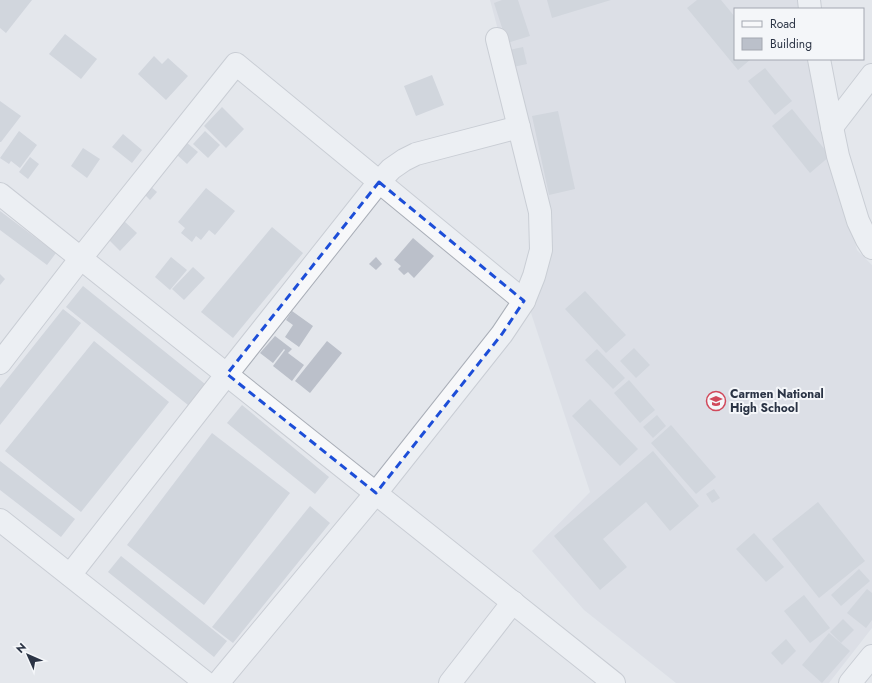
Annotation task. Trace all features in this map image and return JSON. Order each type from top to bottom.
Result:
[{"type":"street","points":[[218,683],[376,493],[502,334],[524,301],[534,276],[541,250],[540,212],[497,40]]},
{"type":"street","points":[[819,60],[838,156],[858,221],[872,248]]},
{"type":"street","points":[[0,363],[81,258],[236,64],[524,301]]},
{"type":"street","points":[[832,127],[872,75]]},
{"type":"street","points":[[70,575],[227,374],[379,182],[391,169],[416,154],[519,127]]},
{"type":"street","points":[[0,194],[513,602],[605,680]]},
{"type":"street","points":[[0,520],[206,683]]},
{"type":"street","points":[[450,683],[513,602]]},
{"type":"street","points":[[850,683],[872,656]]},
{"type":"highlighted area","points":[[379,182],[524,301],[502,334],[376,493],[227,374]]},
{"type":"shaded area","name":"Carmen National High School","points":[[490,0],[797,0],[799,8],[734,8],[734,60],[809,60],[818,102],[857,250],[872,265],[872,628],[829,683],[676,683],[584,610],[532,551],[590,492],[530,310],[551,228]]},
{"type":"building","points":[[0,0],[32,0],[6,33],[0,28]]},
{"type":"building","points":[[502,0],[518,0],[530,36],[507,43],[494,3]]},
{"type":"building","points":[[547,0],[611,0],[552,18]]},
{"type":"building","points":[[697,0],[721,0],[734,16],[734,60],[750,60],[738,70],[687,8]]},
{"type":"building","points":[[65,34],[97,59],[81,79],[49,54]]},
{"type":"building","points":[[523,47],[527,64],[513,67],[509,50]]},
{"type":"building","points":[[154,56],[162,64],[168,58],[188,76],[166,100],[138,74]]},
{"type":"building","points":[[765,68],[792,101],[775,115],[748,81]]},
{"type":"building","points":[[432,75],[444,105],[416,116],[404,86]]},
{"type":"building","points":[[0,101],[21,116],[1,142],[0,142]]},
{"type":"building","points":[[222,107],[244,129],[226,148],[204,126]]},
{"type":"building","points":[[792,109],[830,156],[810,173],[772,126]]},
{"type":"building","points":[[558,111],[575,189],[549,195],[532,116]]},
{"type":"building","points":[[19,131],[37,145],[20,168],[11,161],[9,164],[0,158]]},
{"type":"building","points":[[205,131],[220,145],[208,158],[193,144]]},
{"type":"building","points":[[123,134],[142,150],[132,163],[112,147]]},
{"type":"building","points":[[186,142],[198,152],[187,164],[176,154]]},
{"type":"building","points":[[83,148],[100,159],[87,178],[71,166]]},
{"type":"building","points":[[30,157],[39,164],[28,179],[19,172]]},
{"type":"building","points":[[150,186],[157,192],[150,200],[143,193]]},
{"type":"building","points":[[206,188],[235,211],[215,235],[209,230],[201,240],[196,236],[192,242],[181,233],[185,228],[178,222]]},
{"type":"building","points":[[0,211],[56,253],[47,265],[0,230]]},
{"type":"building","points":[[124,221],[137,233],[120,251],[108,239]]},
{"type":"building","points":[[272,227],[303,253],[233,338],[201,312]]},
{"type":"building","points":[[413,238],[434,256],[414,278],[408,272],[404,275],[398,269],[401,266],[394,260]]},
{"type":"building","points":[[171,257],[187,270],[170,290],[155,277]]},
{"type":"building","points":[[376,257],[382,264],[376,270],[369,264]]},
{"type":"building","points":[[193,267],[205,278],[184,300],[172,289]]},
{"type":"building","points":[[0,274],[5,279],[0,285]]},
{"type":"building","points":[[83,286],[205,384],[188,405],[66,307]]},
{"type":"building","points":[[585,291],[626,335],[606,353],[565,309]]},
{"type":"building","points":[[63,309],[81,323],[0,425],[0,388]]},
{"type":"building","points":[[292,311],[313,326],[299,347],[285,337],[293,325],[286,320]]},
{"type":"building","points":[[275,336],[292,349],[288,353],[304,365],[292,381],[273,366],[285,350],[284,349],[273,363],[260,353]]},
{"type":"building","points":[[94,341],[169,402],[81,512],[5,451]]},
{"type":"building","points":[[327,341],[342,353],[310,393],[295,381]]},
{"type":"building","points":[[634,348],[650,365],[636,378],[620,361]]},
{"type":"building","points":[[597,349],[625,378],[613,389],[585,360]]},
{"type":"building","points":[[629,380],[655,410],[640,423],[614,393]]},
{"type":"building","points":[[590,399],[638,449],[620,466],[572,416]]},
{"type":"building","points":[[242,405],[329,477],[315,494],[227,423]]},
{"type":"building","points":[[657,415],[666,426],[653,438],[643,427]]},
{"type":"building","points":[[671,425],[716,477],[696,494],[651,443]]},
{"type":"building","points":[[212,433],[290,493],[204,605],[127,545]]},
{"type":"building","points":[[653,451],[699,506],[670,531],[646,502],[603,539],[627,567],[600,590],[554,536]]},
{"type":"building","points":[[0,461],[75,519],[61,537],[0,490]]},
{"type":"building","points":[[714,489],[720,498],[712,503],[706,494]]},
{"type":"building","points":[[818,502],[865,561],[819,598],[772,539]]},
{"type":"building","points":[[310,506],[330,523],[233,643],[212,627]]},
{"type":"building","points":[[754,533],[784,567],[766,582],[736,549]]},
{"type":"building","points":[[121,556],[227,641],[214,657],[108,572]]},
{"type":"building","points":[[859,569],[870,581],[841,606],[831,595]]},
{"type":"building","points":[[867,589],[872,593],[872,620],[866,628],[847,613]]},
{"type":"building","points":[[804,595],[830,628],[810,643],[784,611]]},
{"type":"building","points":[[843,619],[854,630],[841,643],[830,632]]},
{"type":"building","points":[[829,633],[850,651],[822,683],[802,665]]},
{"type":"building","points":[[786,639],[796,651],[782,665],[771,653]]},
{"type":"place","name":"Carmen National High School","points":[[716,401]]}]
